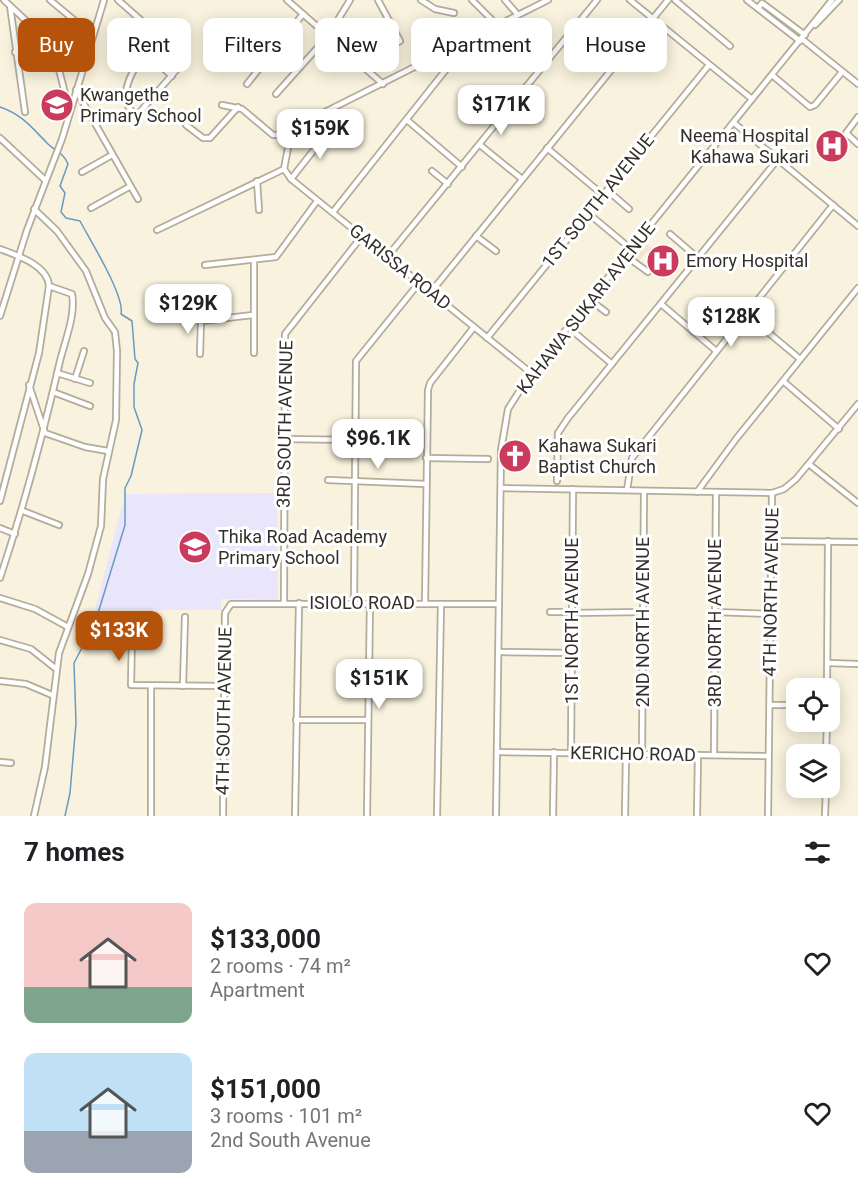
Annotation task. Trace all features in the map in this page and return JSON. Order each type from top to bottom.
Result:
[{"type":"street","points":[[4,0],[23,18]]},
{"type":"street","points":[[50,0],[72,18]]},
{"type":"street","points":[[95,26],[104,0]]},
{"type":"street","points":[[118,0],[139,18]]},
{"type":"street","points":[[287,0],[315,25]]},
{"type":"street","points":[[339,18],[350,0]]},
{"type":"street","points":[[378,0],[388,18]]},
{"type":"street","points":[[421,0],[435,9],[454,13]]},
{"type":"street","points":[[472,0],[490,18]]},
{"type":"street","points":[[506,0],[518,15]]},
{"type":"street","points":[[529,0],[534,7]]},
{"type":"street","points":[[512,18],[548,0]]},
{"type":"street","points":[[387,257],[597,0]]},
{"type":"street","points":[[630,0],[652,18],[668,0]]},
{"type":"street","points":[[675,0],[730,46]]},
{"type":"street","points":[[747,0],[804,36]]},
{"type":"street","name":"KAHAWA SUKARI AVENUE","points":[[496,816],[501,450],[506,415],[512,401],[531,373],[832,0]]},
{"type":"street","name":"KAHAWA SUKARI AVENUE","points":[[804,36],[839,0]]},
{"type":"street","points":[[758,8],[762,3],[804,36],[858,84]]},
{"type":"street","points":[[10,6],[25,112]]},
{"type":"street","points":[[247,84],[303,14]]},
{"type":"street","points":[[667,30],[752,99]]},
{"type":"street","points":[[276,94],[315,50]]},
{"type":"street","name":"1ST SOUTH AVENUE","points":[[488,338],[709,65]]},
{"type":"street","points":[[222,105],[238,107],[276,136],[411,69]]},
{"type":"street","points":[[60,72],[69,111]]},
{"type":"street","points":[[0,316],[34,209],[62,140],[81,72]]},
{"type":"street","points":[[135,72],[126,89],[127,103],[132,112],[139,113],[175,72]]},
{"type":"street","points":[[168,72],[172,76]]},
{"type":"street","points":[[369,72],[383,84]]},
{"type":"street","points":[[333,212],[444,72]]},
{"type":"street","points":[[430,292],[608,72]]},
{"type":"street","points":[[772,75],[810,107],[815,105],[842,72]]},
{"type":"street","points":[[76,90],[129,187],[138,199]]},
{"type":"street","points":[[186,125],[203,138],[210,138],[238,107]]},
{"type":"street","points":[[858,117],[846,133],[858,144]]},
{"type":"street","points":[[407,120],[462,166]]},
{"type":"street","points":[[734,123],[858,226]]},
{"type":"street","points":[[157,230],[284,169],[290,137],[301,124]]},
{"type":"street","points":[[291,180],[332,128]]},
{"type":"street","points":[[0,138],[45,180]]},
{"type":"street","points":[[480,145],[522,179]]},
{"type":"street","points":[[547,148],[603,195]]},
{"type":"street","points":[[82,172],[112,155]]},
{"type":"street","points":[[557,485],[558,433],[778,159]]},
{"type":"street","name":"GARISSA ROAD","points":[[284,169],[291,180],[531,373]]},
{"type":"street","points":[[432,171],[448,184]]},
{"type":"street","points":[[257,181],[259,210]]},
{"type":"street","points":[[91,208],[129,187]]},
{"type":"street","points":[[607,190],[629,208]]},
{"type":"street","points":[[205,265],[254,261],[278,255],[318,201]]},
{"type":"street","points":[[627,490],[632,458],[715,350],[832,205]]},
{"type":"street","points":[[34,209],[57,231],[82,265],[105,318],[115,333],[116,420],[108,451],[97,545],[55,668],[45,767],[34,816]]},
{"type":"street","points":[[589,214],[631,249]]},
{"type":"street","points":[[670,234],[698,258]]},
{"type":"street","name":"3RD SOUTH AVENUE","points":[[284,603],[285,334],[362,236]]},
{"type":"street","points":[[476,236],[496,251]]},
{"type":"street","points":[[0,249],[18,256],[46,276],[49,286],[45,326],[0,501]]},
{"type":"street","points":[[626,256],[648,272]]},
{"type":"street","points":[[254,261],[254,352]]},
{"type":"street","points":[[354,603],[356,362],[419,283]]},
{"type":"street","points":[[0,578],[23,511],[45,433],[69,329],[73,296],[49,286]]},
{"type":"street","points":[[697,492],[736,439],[858,288]]},
{"type":"street","points":[[201,294],[200,312],[205,319]]},
{"type":"street","points":[[590,300],[606,312]]},
{"type":"street","points":[[661,304],[715,350]]},
{"type":"street","points":[[745,313],[800,359]]},
{"type":"street","points":[[201,354],[199,324],[205,319],[254,315]]},
{"type":"street","points":[[425,604],[428,386],[474,327]]},
{"type":"street","points":[[575,333],[612,364]]},
{"type":"street","points":[[75,379],[84,351]]},
{"type":"street","points":[[57,373],[90,383]]},
{"type":"street","points":[[783,381],[838,429]]},
{"type":"street","points":[[29,385],[45,433]]},
{"type":"street","points":[[53,392],[90,406]]},
{"type":"street","name":"4TH NORTH AVENUE","points":[[768,816],[772,493],[791,485],[858,405]]},
{"type":"street","points":[[45,433],[85,447],[108,451]]},
{"type":"street","points":[[284,439],[356,440]]},
{"type":"street","points":[[426,458],[488,459]]},
{"type":"street","points":[[810,465],[858,503]]},
{"type":"street","points":[[328,480],[426,484]]},
{"type":"street","points":[[501,488],[557,485],[573,489],[772,493]]},
{"type":"street","name":"1ST NORTH AVENUE","points":[[571,753],[573,489]]},
{"type":"street","name":"2ND NORTH AVENUE","points":[[642,754],[644,491]]},
{"type":"street","name":"3RD NORTH AVENUE","points":[[714,755],[716,492]]},
{"type":"street","points":[[23,511],[59,525]]},
{"type":"street","points":[[0,528],[15,534]]},
{"type":"street","points":[[771,541],[858,542]]},
{"type":"street","points":[[827,678],[828,542]]},
{"type":"street","points":[[0,598],[42,612],[68,627]]},
{"type":"street","name":"ISIOLO ROAD","points":[[227,607],[235,602],[499,604]]},
{"type":"street","points":[[295,816],[299,603]]},
{"type":"street","points":[[367,816],[370,603]]},
{"type":"street","points":[[437,816],[441,604]]},
{"type":"street","name":"4TH SOUTH AVENUE","points":[[223,816],[227,607]]},
{"type":"street","points":[[550,612],[643,612]]},
{"type":"street","points":[[716,612],[772,614]]},
{"type":"street","points":[[183,686],[185,617]]},
{"type":"street","points":[[132,636],[131,685],[225,686]]},
{"type":"street","points":[[0,640],[31,649],[55,668]]},
{"type":"street","points":[[499,652],[571,653]]},
{"type":"street","points":[[828,663],[858,664]]},
{"type":"street","points":[[0,681],[26,684],[52,695]]},
{"type":"street","points":[[151,686],[151,816]]},
{"type":"street","points":[[770,705],[786,705]]},
{"type":"street","points":[[296,720],[368,720]]},
{"type":"street","name":"KERICHO ROAD","points":[[497,752],[768,756]]},
{"type":"street","points":[[553,816],[554,753]]},
{"type":"street","points":[[625,816],[626,754]]},
{"type":"street","points":[[697,816],[698,755]]},
{"type":"street","points":[[0,762],[11,763]]},
{"type":"street","points":[[825,816],[826,798]]},
{"type":"shaded area","name":"Neema Hospital Kahawa Sukari","points":[[833,135],[841,143],[830,156],[822,149]]},
{"type":"shaded area","name":"Emory Hospital","points":[[642,241],[674,266],[663,281],[651,272],[659,261],[647,251],[638,262],[630,255]]},
{"type":"shaded area","name":"Thika Road Academy Primary School","points":[[277,493],[278,600],[221,599],[221,610],[95,610],[125,494]]},
{"type":"waterway","points":[[0,107],[21,118],[66,160],[68,164],[60,186],[65,193],[61,212],[66,218],[80,221],[106,268],[118,295],[121,314],[132,321],[135,359],[138,363],[134,384],[134,407],[142,430],[131,476],[125,488],[125,525],[95,623],[74,663],[76,723],[70,793],[65,816]]},
{"type":"place","name":"Kwangethe Primary School","points":[[57,105]]},
{"type":"place","name":"Neema Hospital Kahawa Sukari","points":[[832,146]]},
{"type":"place","name":"Emory Hospital","points":[[663,261]]},
{"type":"place","name":"Kahawa Sukari Baptist Church","points":[[515,456]]},
{"type":"place","name":"Thika Road Academy Primary School","points":[[195,547]]}]
